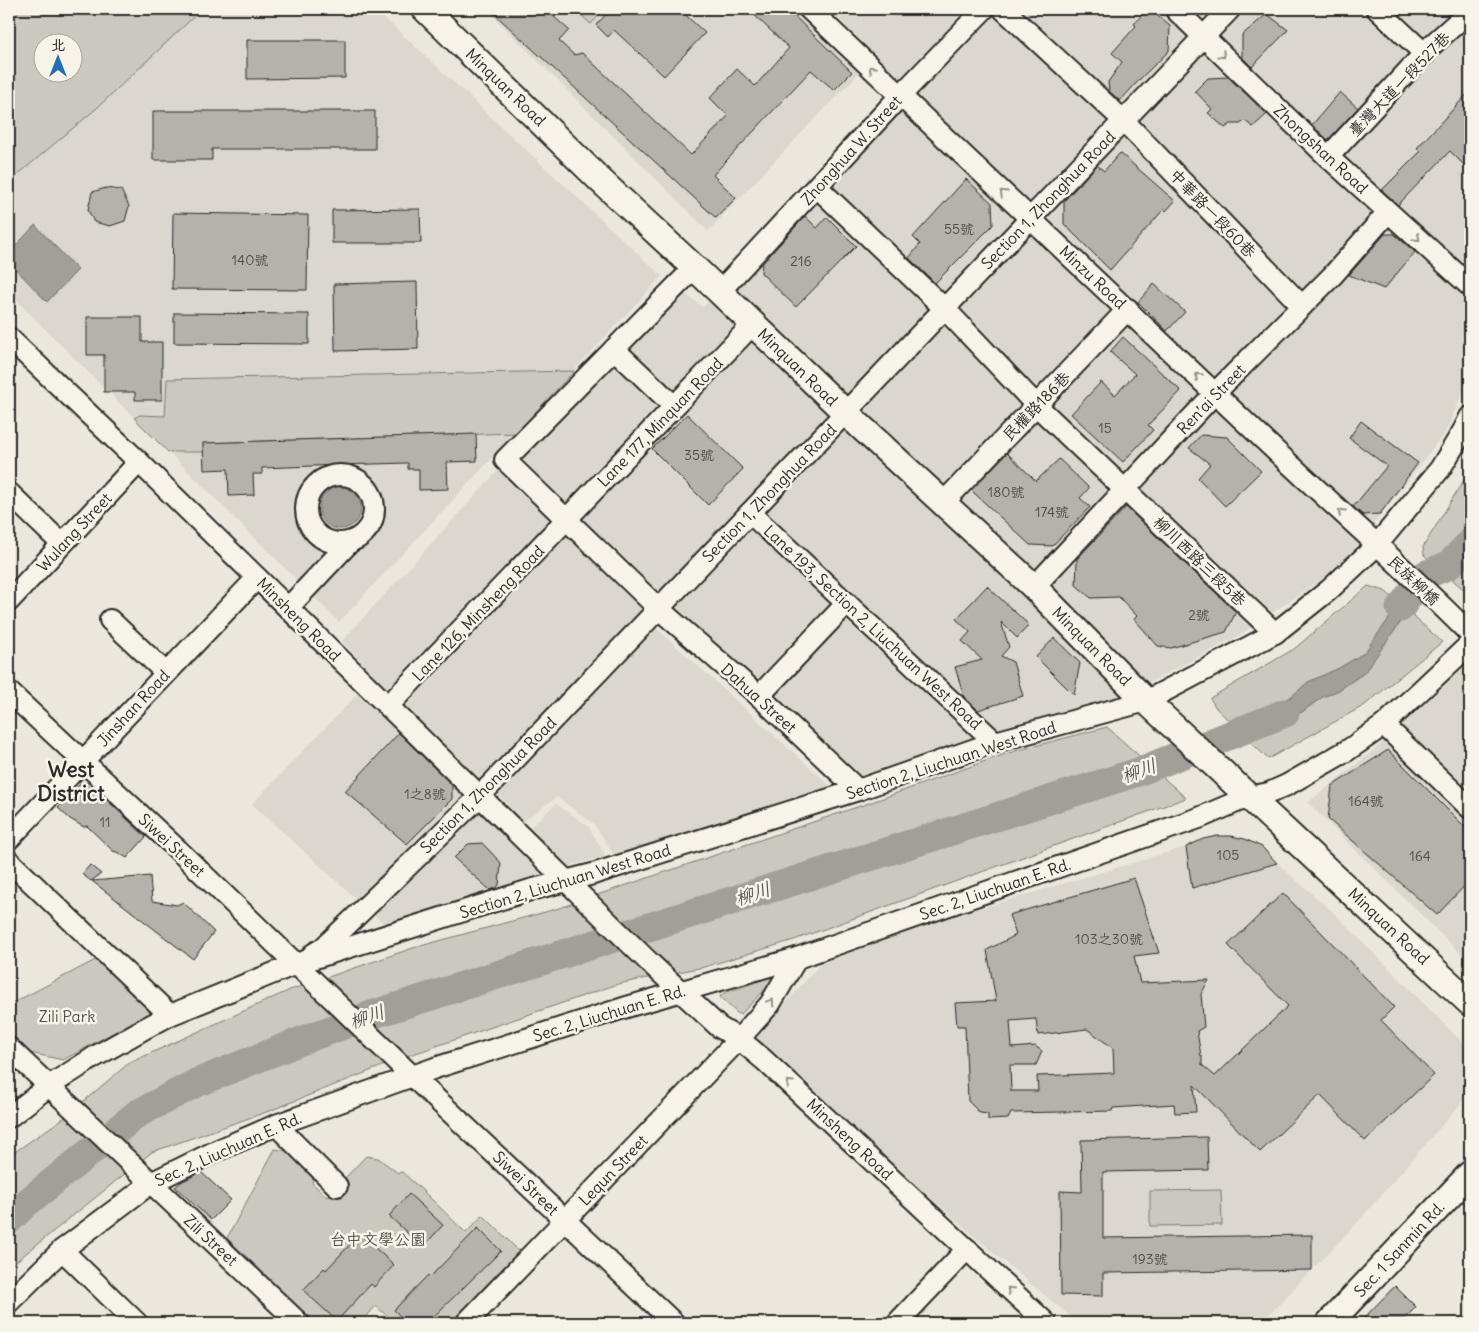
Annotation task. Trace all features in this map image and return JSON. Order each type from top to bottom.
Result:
[{"type":"main road","name":"Minquan Road","points":[[425,9],[600,180],[1034,587],[1146,701],[1173,724],[1248,797],[1284,828],[1470,1003]]},
{"type":"main road","name":"Sec. 1 Sanmin Rd.","points":[[1336,1321],[1470,1174]]},
{"type":"street","name":"Minzu Road","points":[[809,9],[960,150],[1030,219],[1128,309],[1376,546]]},
{"type":"street","name":"Zhonghua W. Street","points":[[720,292],[900,96],[984,9]]},
{"type":"street","name":"中華路一段60巷","points":[[1003,9],[1124,121],[1302,306]]},
{"type":"street","name":"Zhongshan Road","points":[[1175,9],[1328,158],[1470,286]]},
{"type":"street","name":"Section 1, Zhonghua Road","points":[[296,964],[322,948],[480,796],[1230,9]]},
{"type":"street","points":[[1377,9],[1425,54]]},
{"type":"street","name":"臺灣大道一段527巷","points":[[1328,158],[1425,54],[1470,11]]},
{"type":"street","name":"柳川西路三段5巷","points":[[817,187],[944,309],[1037,406],[1275,633]]},
{"type":"street","name":"Ren’ai Street","points":[[1034,587],[1215,393],[1333,275],[1388,212]]},
{"type":"street","points":[[674,406],[614,349],[694,268]]},
{"type":"street","name":"民權路186巷","points":[[944,502],[1128,309]]},
{"type":"street","name":"Lane 177, Minquan Road","points":[[567,520],[753,324]]},
{"type":"street","name":"Dahua Street","points":[[614,349],[505,460],[659,609],[759,696],[858,790]]},
{"type":"street","name":"Minsheng Road","points":[[13,350],[140,462],[586,902],[719,1028],[739,1039],[764,1060],[1046,1323]]},
{"type":"street","name":"Section 2, Liuchuan West Road","points":[[9,1117],[49,1086],[96,1056],[170,1016],[296,964],[565,880],[593,874],[858,790],[995,742],[1146,701],[1275,633],[1329,590],[1376,546],[1440,469],[1464,431],[1470,416]]},
{"type":"street","name":"Wulang Street","points":[[9,601],[140,462]]},
{"type":"street","points":[[9,493],[62,544]]},
{"type":"street","name":"Lane 193, Section 2, Liuchuan West Road","points":[[750,513],[995,742]]},
{"type":"street","name":"Lane 126, Minsheng Road","points":[[388,706],[567,520]]},
{"type":"street","points":[[288,608],[350,542]]},
{"type":"street","name":"民族柳橋","points":[[1376,546],[1452,615],[1470,634]]},
{"type":"street","name":"Jinshan Road","points":[[9,839],[258,578]]},
{"type":"street","points":[[759,696],[847,603]]},
{"type":"street","points":[[110,620],[166,673]]},
{"type":"street","name":"Sec. 2, Liuchuan E. Rd.","points":[[9,1302],[62,1250],[151,1183],[216,1151],[276,1125],[412,1076],[681,990],[797,958],[1199,818],[1248,797],[1269,793],[1287,785],[1348,750],[1384,725],[1470,644]]},
{"type":"street","name":"Siwei Street","points":[[9,692],[183,855],[379,1042],[412,1076],[674,1323]]},
{"type":"street","points":[[1384,725],[1470,808]]},
{"type":"street","points":[[9,861],[170,1016]]},
{"type":"street","name":"Lequn Street","points":[[466,1323],[739,1039],[770,1004],[797,958]]},
{"type":"street","points":[[9,1048],[49,1086]]},
{"type":"street","name":"Zili Street","points":[[49,1086],[290,1320]]},
{"type":"street","points":[[276,1125],[337,1186]]},
{"type":"street","points":[[897,1323],[967,1248]]},
{"type":"street","points":[[62,1250],[131,1321]]},
{"type":"shaded area","points":[[9,9],[375,9],[662,276],[339,622],[9,293]]},
{"type":"shaded area","points":[[486,9],[793,9],[859,73],[708,231]]},
{"type":"shaded area","points":[[829,9],[1470,9],[1470,376],[1446,431],[1342,565],[1240,635],[1125,695],[865,780],[656,594],[467,792],[517,838],[556,804],[588,826],[606,856],[546,872],[384,924],[252,804],[375,676],[342,641],[670,283],[703,307],[917,96]]},
{"type":"shaded area","points":[[35,225],[78,270],[47,302],[9,262],[9,253]]},
{"type":"shaded area","points":[[336,487],[344,487],[355,493],[361,508],[355,523],[344,529],[336,529],[325,523],[319,512],[319,504],[325,493]]},
{"type":"shaded area","points":[[1470,534],[1470,548],[1406,615],[1364,673],[1339,690],[1321,698],[1302,712],[1260,735],[1237,717],[1253,716],[1292,696],[1308,682],[1339,668],[1364,653],[1401,602]]},
{"type":"shaded area","points":[[655,627],[837,792],[614,855],[594,824],[557,797],[522,822],[497,793]]},
{"type":"shaded area","points":[[1470,662],[1470,963],[1308,803],[1385,741]]},
{"type":"shaded area","points":[[1186,847],[1193,888],[1277,863],[1335,914],[1470,1050],[1470,1093],[1357,1223],[1261,1323],[1078,1323],[983,1244],[753,1040],[830,953]]},
{"type":"green space","points":[[9,9],[202,9],[97,108],[9,182],[9,156],[11,154],[9,154]]},
{"type":"green space","points":[[574,9],[600,9],[603,11],[591,24]]},
{"type":"green space","points":[[574,371],[516,433],[203,443],[203,452],[168,452],[134,418],[140,415],[165,416],[167,379]]},
{"type":"green space","points":[[1470,470],[1470,595],[1424,555],[1423,547]]},
{"type":"green space","points":[[1368,586],[1385,591],[1442,642],[1365,705],[1268,759],[1216,708],[1210,698],[1294,649]]},
{"type":"green space","points":[[1107,727],[1186,798],[794,940],[704,967],[618,984],[410,1055],[272,1110],[152,1152],[9,1267],[9,1156],[65,1117],[129,1063],[290,990],[413,948],[556,909],[869,803],[1008,753]]},
{"type":"green space","name":"Zili Park","points":[[103,956],[147,999],[150,1013],[63,1060],[30,1053],[9,1031],[9,1005]]},
{"type":"green space","points":[[773,978],[774,980],[741,1014],[738,1014],[720,996],[724,993]]},
{"type":"green space","name":"台中文學公園","points":[[275,1149],[290,1151],[313,1172],[312,1183],[327,1197],[366,1156],[378,1158],[398,1173],[402,1172],[466,1233],[483,1215],[519,1251],[450,1323],[395,1323],[376,1306],[360,1323],[315,1323],[227,1238]]},
{"type":"green space","points":[[1221,1190],[1222,1225],[1150,1226],[1150,1191]]},
{"type":"pier","points":[[1433,566],[1446,578],[1412,612],[1400,600]]},
{"type":"building","points":[[489,9],[545,9],[569,30],[559,41],[574,55],[582,53],[691,155],[728,116],[710,98],[737,69],[755,86],[789,48],[748,9],[787,9],[852,72],[834,90],[811,70],[713,175],[736,198],[716,218]]},
{"type":"building","points":[[611,9],[679,9],[705,33],[664,76],[614,30],[608,37],[596,25]]},
{"type":"building","points":[[1147,9],[1170,26],[1169,51],[1120,101],[1109,91],[1108,82],[1122,62],[1112,53],[1136,26],[1134,24]]},
{"type":"building","points":[[1267,14],[1288,30],[1252,67],[1242,57],[1242,35]]},
{"type":"building","points":[[247,40],[345,40],[345,78],[247,79]]},
{"type":"building","points":[[1228,77],[1267,114],[1253,127],[1245,121],[1240,124],[1231,124],[1225,128],[1208,113],[1212,109],[1195,91],[1208,78]]},
{"type":"building","points":[[1470,91],[1470,171],[1450,151],[1398,205],[1382,190],[1421,151],[1417,148]]},
{"type":"building","points":[[1340,92],[1358,108],[1328,140],[1312,125]]},
{"type":"building","points":[[153,111],[375,111],[375,149],[212,149],[212,160],[153,160]]},
{"type":"building","points":[[1120,153],[1175,201],[1166,211],[1164,209],[1110,270],[1064,224],[1064,201],[1097,165],[1104,171]]},
{"type":"building","points":[[966,179],[992,203],[993,225],[935,283],[909,258],[920,244],[913,237]]},
{"type":"building","points":[[106,188],[121,190],[129,206],[125,221],[110,226],[94,222],[88,210],[92,192]]},
{"type":"building","points":[[420,209],[421,243],[332,243],[332,210]]},
{"type":"building","points":[[173,213],[308,215],[307,290],[172,289]]},
{"type":"building","points":[[805,216],[817,228],[827,217],[856,246],[796,307],[761,273],[762,264]]},
{"type":"building","points":[[1385,234],[1394,234],[1415,252],[1384,289],[1349,275]]},
{"type":"building","points":[[417,282],[418,349],[335,351],[334,284]]},
{"type":"building","points":[[1154,284],[1185,312],[1167,331],[1138,302]]},
{"type":"building","points":[[174,313],[309,314],[309,344],[174,343]]},
{"type":"building","points":[[87,317],[142,317],[142,342],[162,342],[162,400],[135,400],[135,392],[104,392],[104,355],[87,355]]},
{"type":"building","points":[[1123,337],[1181,391],[1148,425],[1153,430],[1123,462],[1071,414],[1101,382],[1115,395],[1135,374],[1110,352]]},
{"type":"building","points":[[687,414],[743,469],[708,505],[652,449]]},
{"type":"building","points":[[1361,421],[1418,463],[1380,514],[1363,515],[1353,507],[1387,466],[1349,438]]},
{"type":"building","points":[[476,434],[477,461],[447,462],[448,489],[419,490],[419,469],[408,469],[408,463],[338,465],[262,468],[262,474],[253,474],[254,495],[229,496],[228,469],[204,470],[203,443]]},
{"type":"building","points":[[1201,435],[1227,437],[1261,471],[1225,506],[1198,478],[1210,464],[1189,448]]},
{"type":"building","points":[[1007,453],[1036,481],[1059,459],[1089,488],[1080,498],[1090,507],[1052,546],[1030,545],[971,490]]},
{"type":"building","points":[[1126,507],[1236,612],[1226,632],[1171,648],[1158,646],[1134,619],[1137,616],[1119,597],[1091,598],[1076,585],[1077,559]]},
{"type":"building","points":[[987,586],[1029,625],[1017,638],[1001,622],[1009,647],[1001,656],[1013,662],[1023,696],[978,710],[964,697],[955,667],[982,660],[962,641],[970,632],[956,619]]},
{"type":"building","points":[[1054,638],[1080,663],[1074,695],[1036,657]]},
{"type":"building","points":[[399,733],[452,785],[452,799],[407,844],[345,791]]},
{"type":"building","points":[[1388,750],[1470,832],[1470,880],[1437,915],[1328,819],[1332,786]]},
{"type":"building","points":[[82,782],[89,783],[146,837],[127,858],[113,851],[87,826],[84,827],[70,819],[58,808]]},
{"type":"building","points":[[1217,836],[1245,839],[1262,847],[1277,863],[1192,888],[1186,847],[1203,839]]},
{"type":"building","points":[[482,843],[501,863],[499,885],[490,890],[454,858],[468,844]]},
{"type":"building","points":[[90,865],[101,874],[91,881],[82,874]]},
{"type":"building","points":[[150,876],[152,901],[177,905],[183,902],[214,932],[193,959],[92,881]]},
{"type":"building","points":[[1134,878],[1159,953],[1134,956],[1140,983],[1209,980],[1201,994],[1204,1027],[1197,1031],[1202,1065],[1215,1076],[1288,1006],[1228,945],[1283,893],[1394,1007],[1381,1020],[1434,1075],[1365,1141],[1320,1095],[1260,1152],[1194,1085],[1196,1112],[1175,1113],[1174,1104],[1113,1108],[1112,1111],[1011,1113],[1008,1119],[988,1120],[988,1114],[980,1113],[968,1101],[965,1026],[957,1026],[955,1003],[996,1001],[987,950],[1016,935],[1009,915]],"holes":[[[1036,1019],[1038,1035],[1087,1029],[1113,1048],[1114,1073],[1037,1076],[1038,1091],[1011,1091],[1010,1065],[1036,1065],[1042,1051],[1035,1046],[1012,1048],[1010,1021]]]},
{"type":"building","points":[[1207,1137],[1208,1170],[1103,1172],[1103,1238],[1312,1235],[1312,1270],[1103,1273],[1103,1296],[1061,1295],[1060,1191],[1082,1192],[1081,1140]]},
{"type":"building","points":[[201,1172],[231,1200],[211,1220],[175,1187]]},
{"type":"building","points":[[409,1194],[443,1225],[423,1247],[389,1216]]},
{"type":"building","points":[[478,1228],[501,1251],[427,1323],[407,1323],[394,1310],[428,1275],[430,1277]]},
{"type":"building","points":[[360,1234],[394,1265],[374,1287],[371,1284],[337,1321],[303,1290],[324,1268],[326,1270]]},
{"type":"building","points":[[1395,1286],[1416,1307],[1400,1323],[1359,1323]]},
{"type":"waterway","name":"柳川","points":[[1400,608],[1425,575],[1449,565],[1470,543]]},
{"type":"waterway","name":"柳川","points":[[9,1220],[24,1205],[137,1114],[196,1083],[306,1039],[371,1015],[1138,772],[1285,713]]},
{"type":"district","name":"West District","points":[[71,782]]}]
